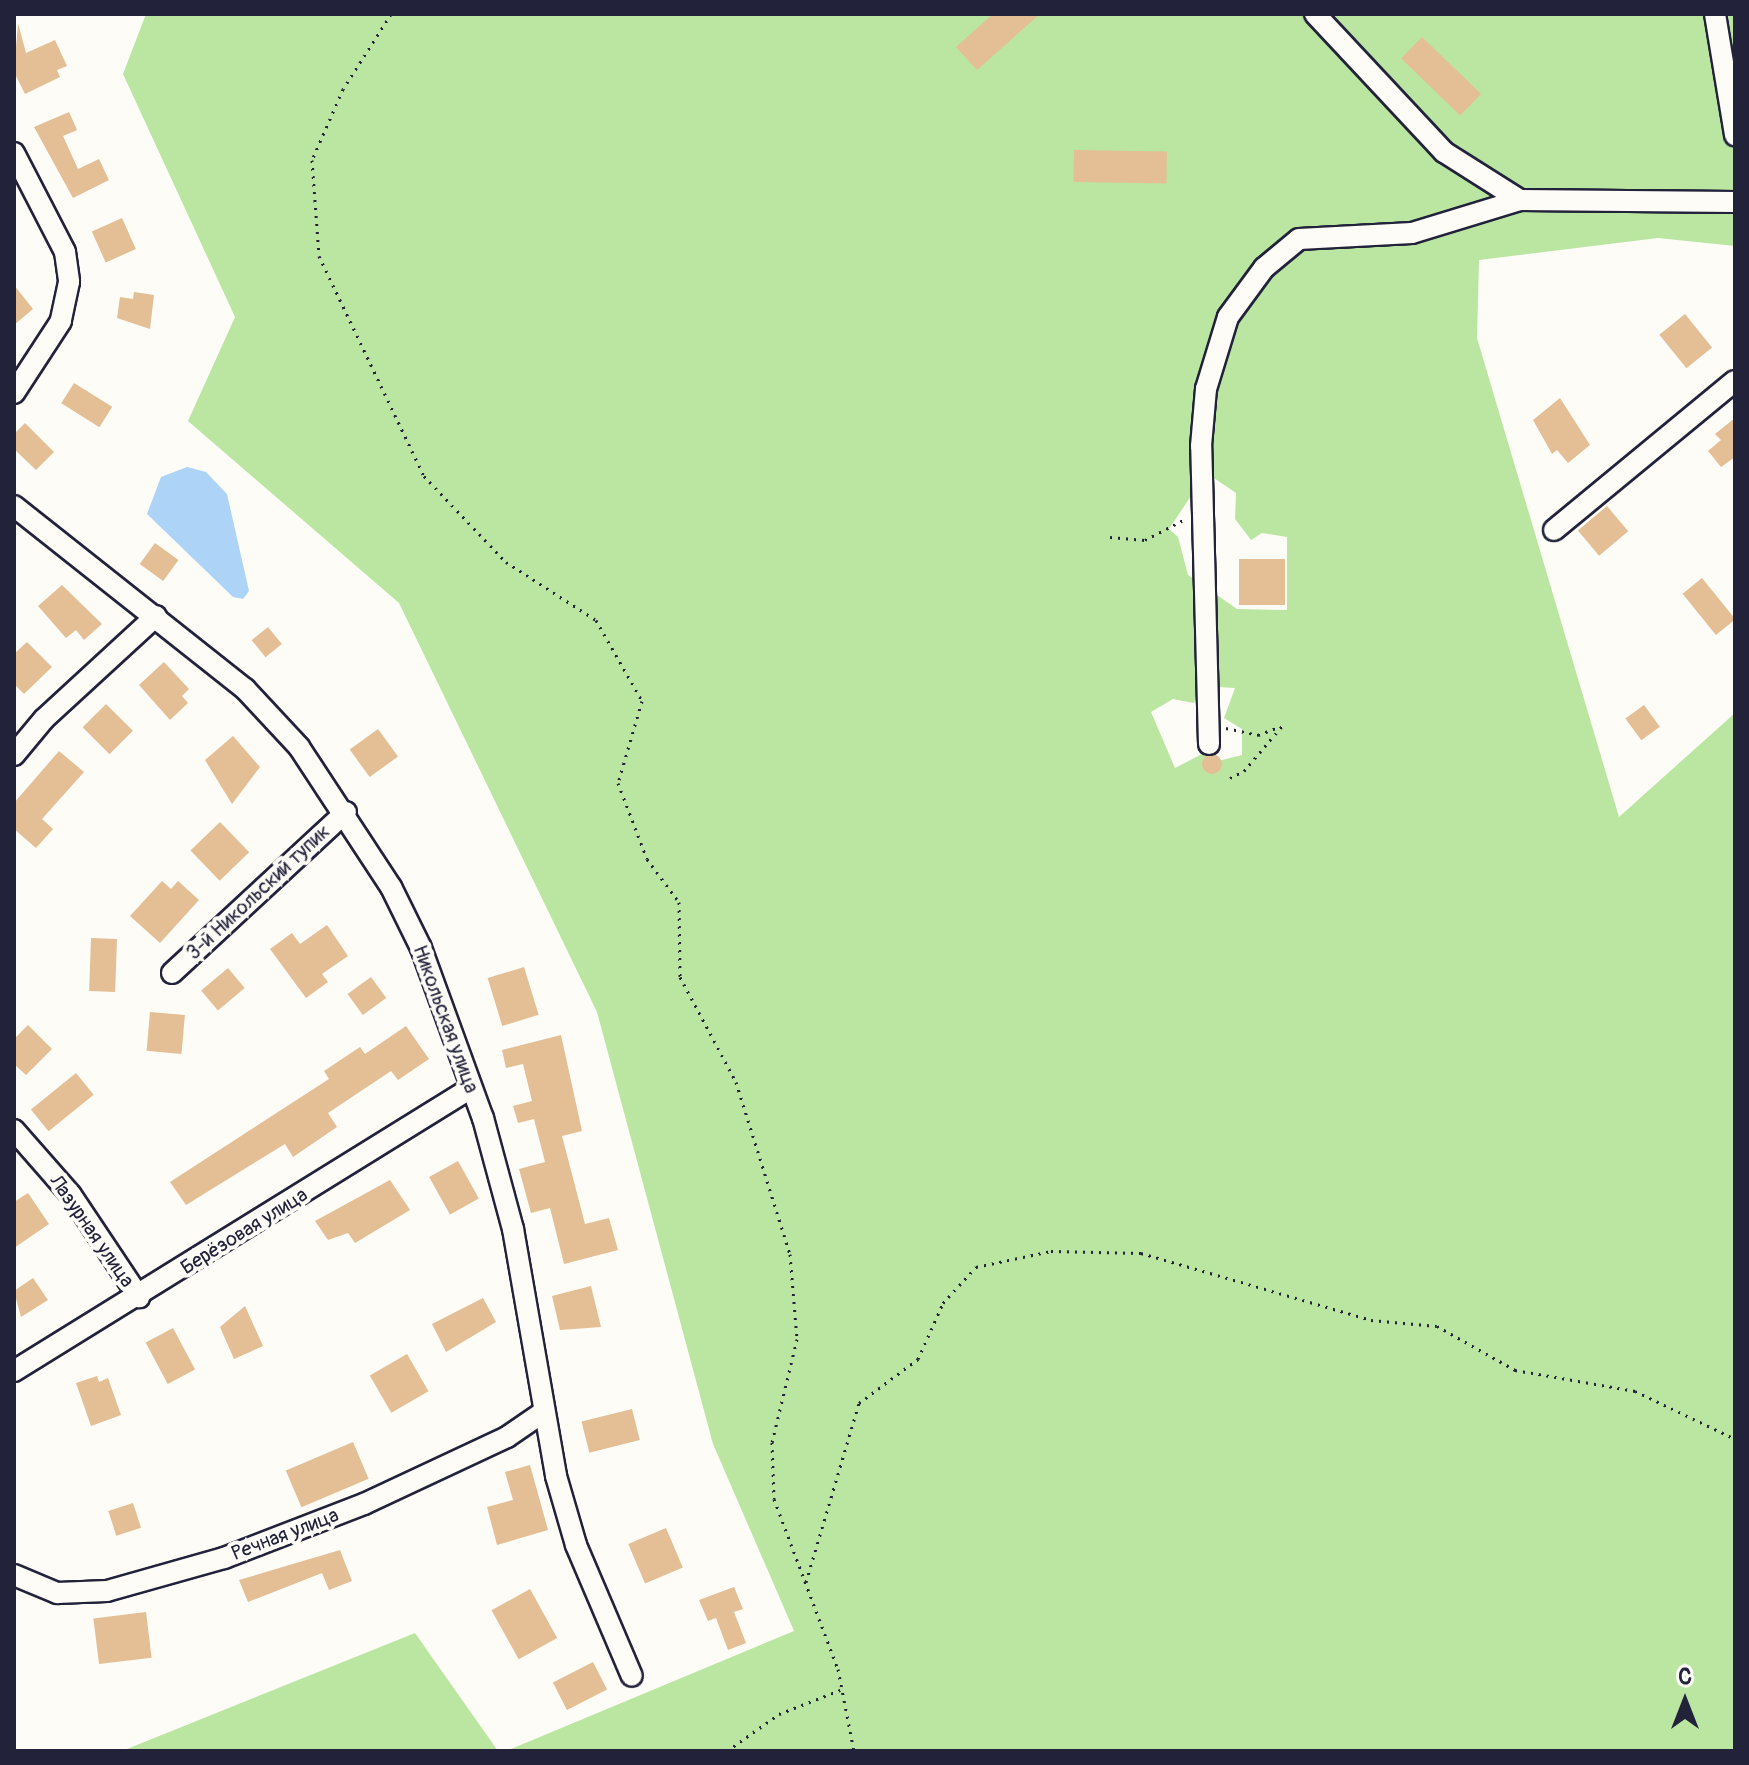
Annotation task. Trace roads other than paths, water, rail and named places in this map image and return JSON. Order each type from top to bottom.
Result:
[{"type":"street","points":[[1315,14],[1444,152],[1520,200]]},
{"type":"street","points":[[1715,14],[1735,135]]},
{"type":"street","points":[[14,153],[65,252],[69,282],[61,321],[14,393]]},
{"type":"street","points":[[1210,735],[1204,505],[1206,389],[1228,317],[1264,268],[1311,236],[1412,233],[1520,200],[1735,202]]},
{"type":"street","points":[[1554,530],[1735,381]]},
{"type":"street","name":"Никольская улица","points":[[14,506],[245,689],[299,747],[346,812],[421,948],[471,1088],[513,1229],[542,1413],[576,1545],[632,1676]]},
{"type":"street","points":[[14,755],[44,719],[156,616]]},
{"type":"street","name":"3-й Никольский тупик","points":[[172,973],[346,812]]},
{"type":"street","name":"Берёзовая улица","points":[[14,1371],[139,1297],[471,1088]]},
{"type":"street","name":"Лазурная улица","points":[[14,1130],[71,1195],[139,1297]]},
{"type":"street","name":"Речная улица","points":[[14,1575],[57,1593],[107,1591],[224,1558],[364,1504],[507,1437],[542,1413]]},
{"type":"water","points":[[187,467],[206,472],[227,494],[249,591],[243,599],[233,597],[147,514],[161,477]]}]
